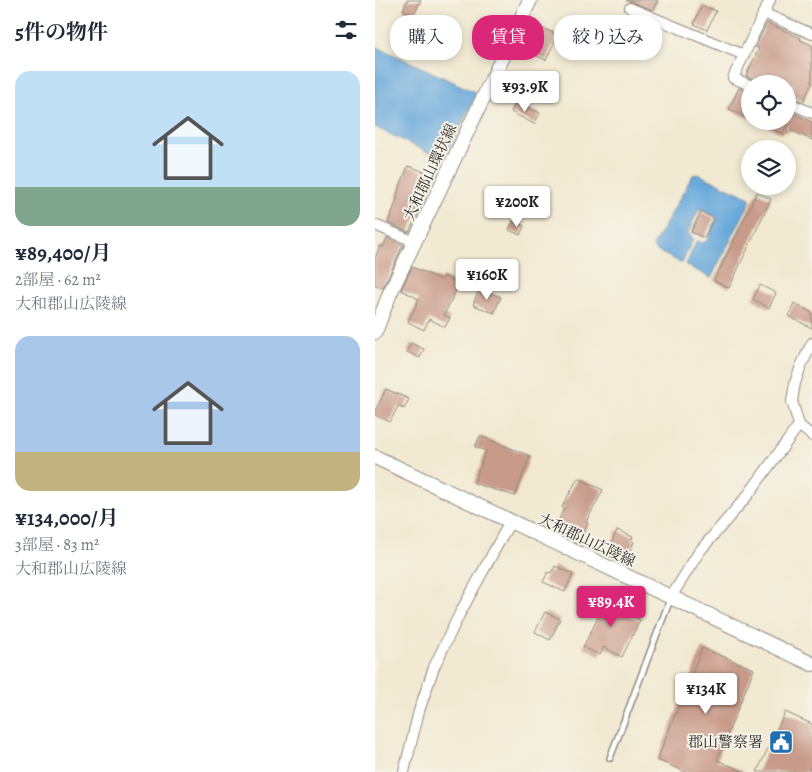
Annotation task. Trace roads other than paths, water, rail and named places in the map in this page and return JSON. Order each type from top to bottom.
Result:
[{"type":"main road","name":"大和郡山環状線","points":[[375,332],[390,293],[530,0]]},
{"type":"main road","name":"大和郡山広陵線","points":[[375,457],[812,664]]},
{"type":"street","points":[[741,81],[733,78],[770,0]]},
{"type":"street","points":[[630,8],[744,55]]},
{"type":"street","points":[[763,13],[812,34]]},
{"type":"street","points":[[796,106],[812,113]]},
{"type":"street","points":[[375,225],[415,242]]},
{"type":"street","points":[[812,344],[801,366],[792,401],[799,425],[812,436]]},
{"type":"street","points":[[671,597],[699,552],[748,495],[799,425]]},
{"type":"street","points":[[404,772],[419,711],[434,667],[459,616],[511,522]]},
{"type":"lane","points":[[609,758],[671,597]]},
{"type":"water","points":[[375,46],[390,53],[390,60],[405,60],[477,93],[444,160],[375,127]]},
{"type":"water","points":[[698,174],[750,198],[750,202],[711,278],[686,265],[697,240],[702,243],[707,241],[717,217],[699,209],[688,232],[693,239],[682,263],[655,250],[653,246],[693,175]]},
{"type":"place","name":"郡山警察署","points":[[781,742]]}]
